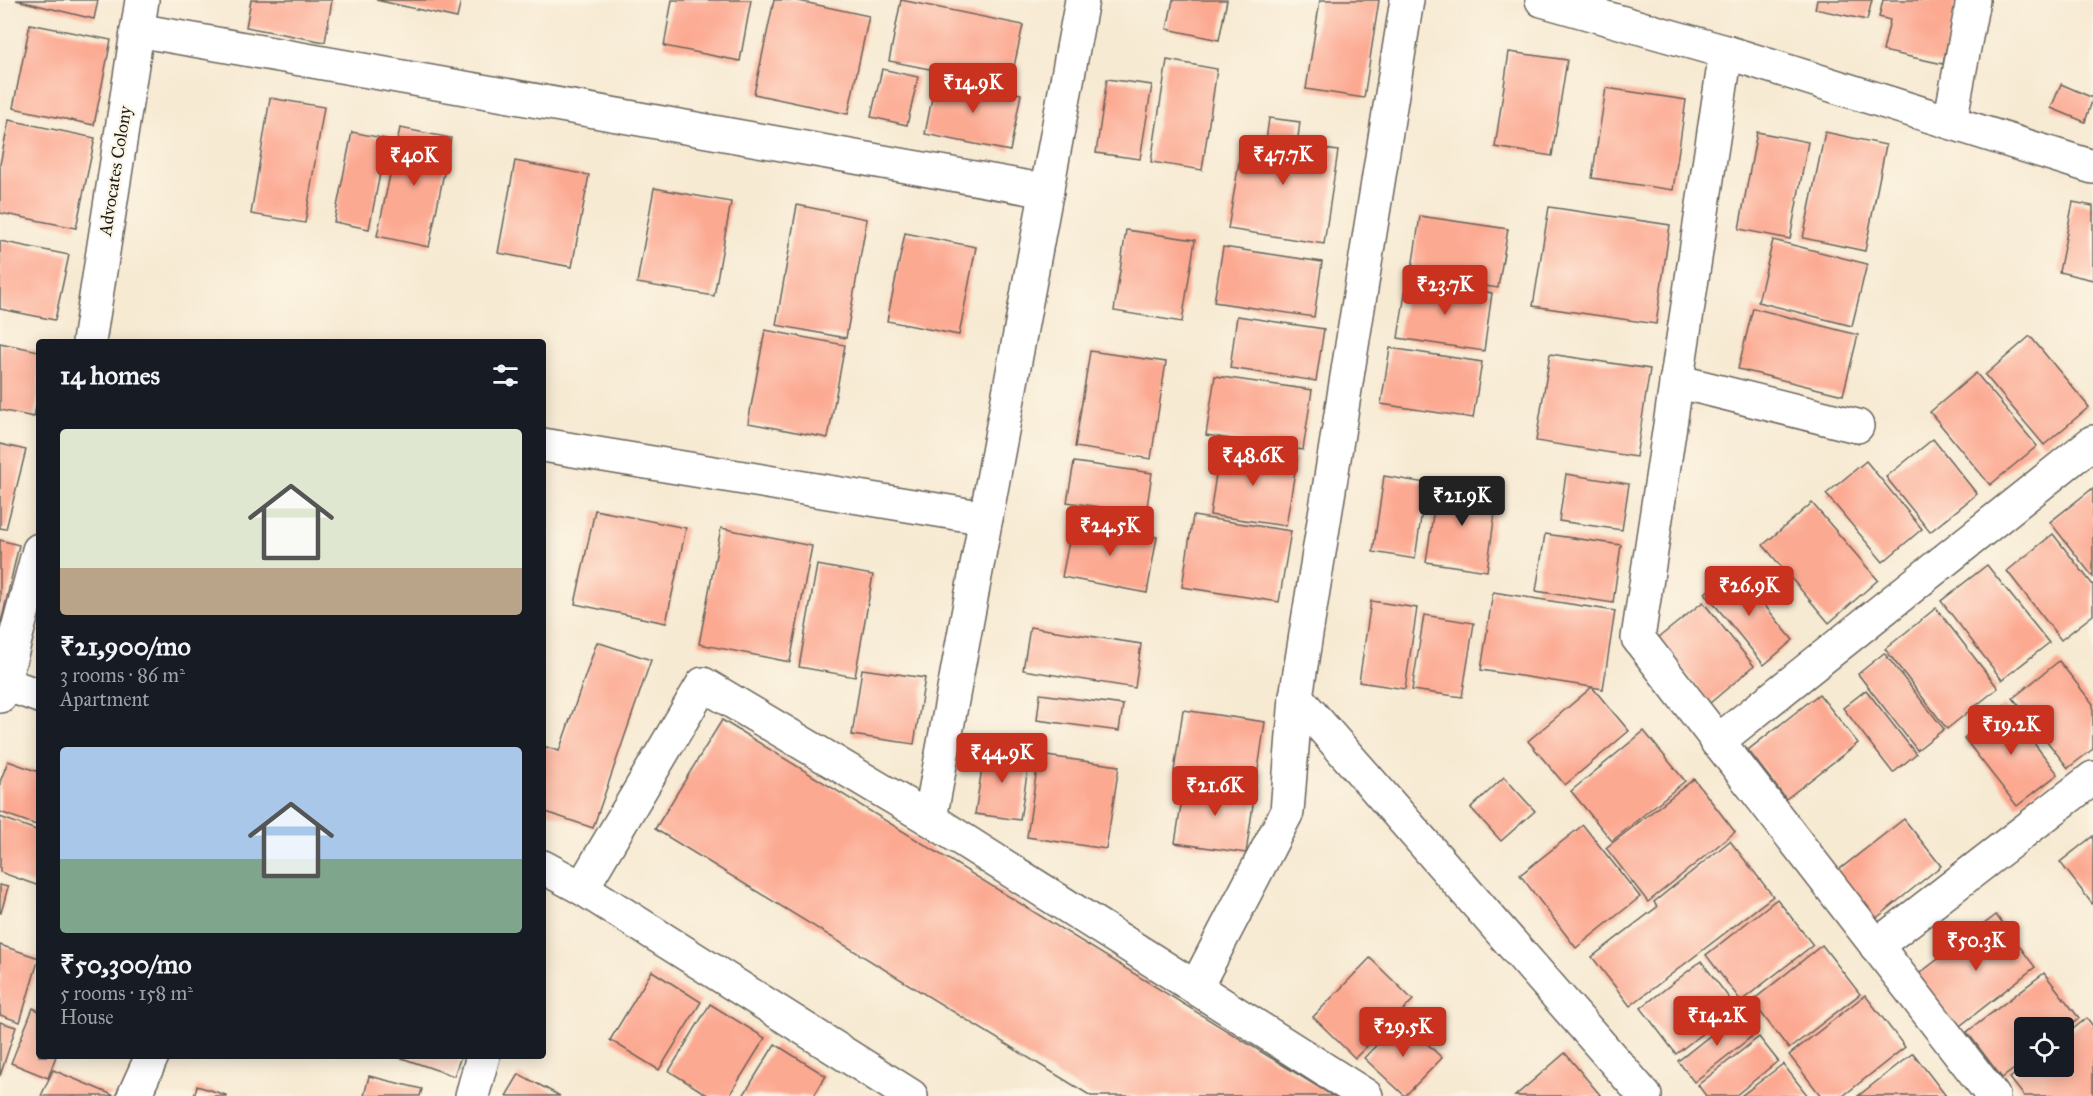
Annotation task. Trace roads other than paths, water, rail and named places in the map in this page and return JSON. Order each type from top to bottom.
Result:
[{"type":"street","points":[[930,819],[1082,0]]},
{"type":"street","points":[[1196,987],[1287,812],[1296,697],[1407,0]]},
{"type":"street","points":[[1542,0],[1726,52],[2093,167]]},
{"type":"street","points":[[1950,122],[1973,0]]},
{"type":"street","points":[[139,15],[1047,191]]},
{"type":"street","name":"Advocates Colony","points":[[89,339],[139,15]]},
{"type":"street","points":[[1726,52],[1638,638],[1993,1096]]},
{"type":"street","points":[[1676,381],[1857,426]]},
{"type":"street","points":[[1717,742],[2093,442]]},
{"type":"street","points":[[546,445],[986,518]]},
{"type":"street","points":[[36,561],[2,687],[36,695]]},
{"type":"street","points":[[582,888],[703,684],[930,819],[1366,1096]]},
{"type":"street","points":[[1296,697],[1645,1096]]},
{"type":"street","points":[[1876,946],[2093,778]]},
{"type":"street","points":[[546,869],[582,888],[911,1096]]},
{"type":"street","points":[[134,1096],[151,1059]]},
{"type":"street","points":[[472,1096],[482,1059]]}]
